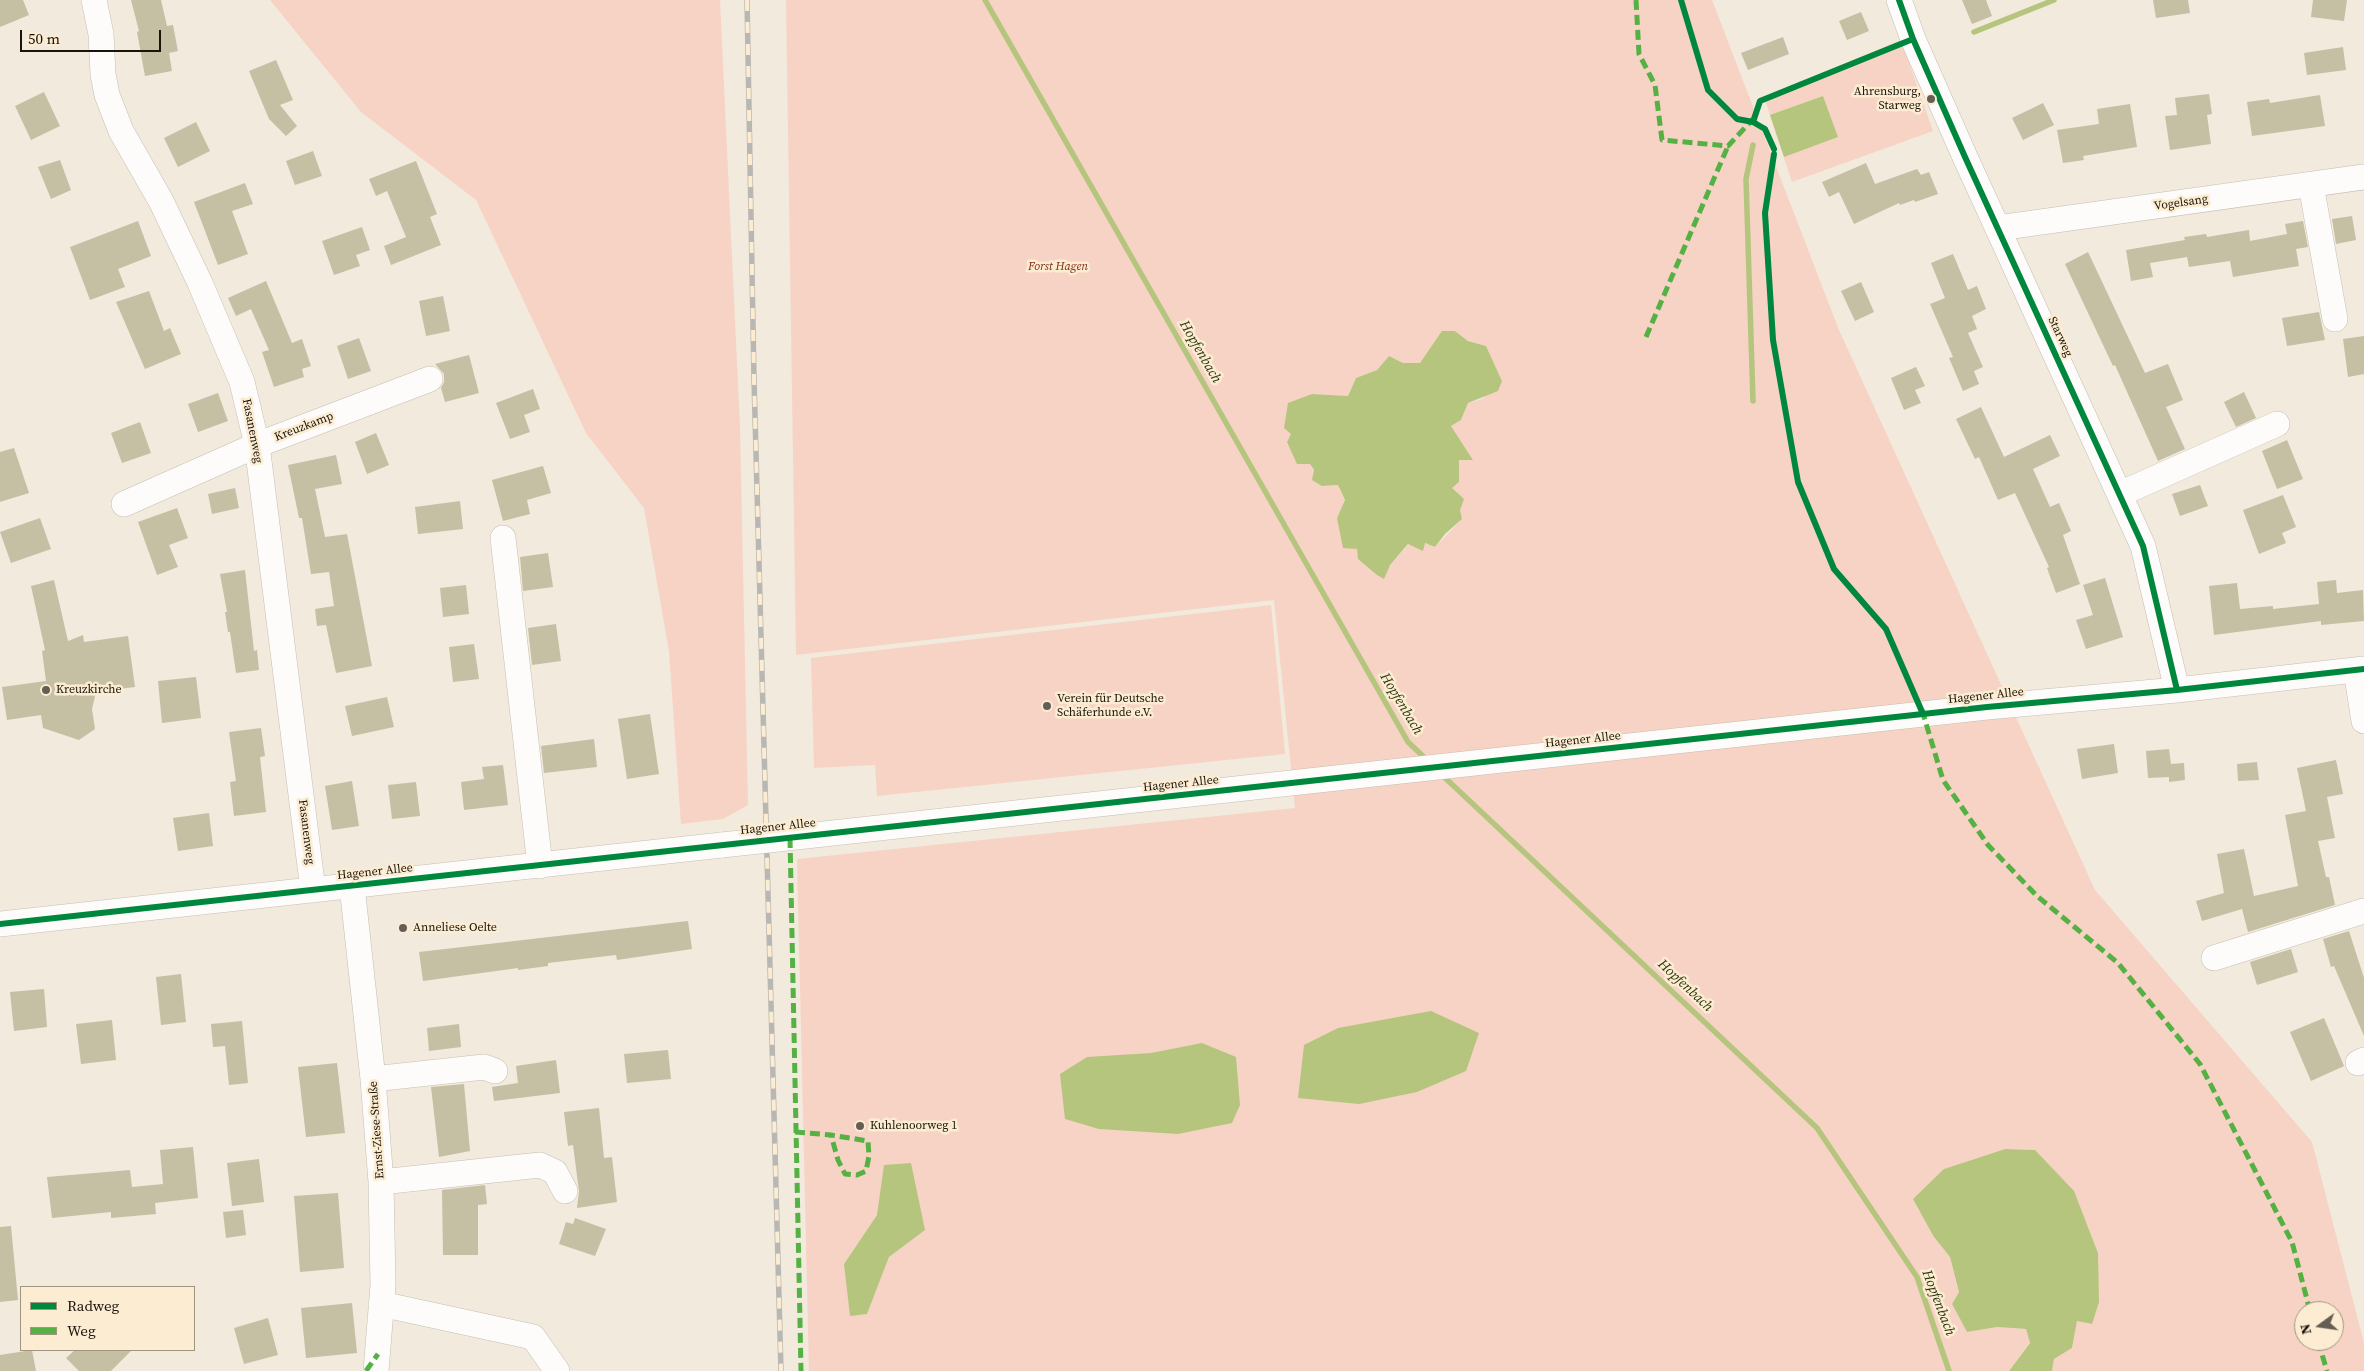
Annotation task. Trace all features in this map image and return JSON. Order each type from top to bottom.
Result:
[{"type":"street","name":"Fasanenweg","points":[[94,0],[101,34],[102,74],[106,95],[121,131],[161,201],[204,292],[242,382],[257,445],[313,890]]},
{"type":"street","name":"Starweg","points":[[1899,0],[1917,47],[2143,546],[2177,690]]},
{"type":"street","name":"Vogelsang","points":[[1998,228],[2364,177]]},
{"type":"street","points":[[2311,185],[2335,320]]},
{"type":"street","name":"Kreuzkamp","points":[[124,504],[257,445],[430,379]]},
{"type":"street","points":[[2120,494],[2277,424]]},
{"type":"street","points":[[503,538],[533,866]]},
{"type":"street","points":[[490,571],[533,866]]},
{"type":"street","points":[[2360,670],[2364,721]]},
{"type":"street","name":"Hagener Allee","points":[[0,924],[1987,707],[2177,690],[2360,670]]},
{"type":"street","name":"Ernst-Ziese-Straße","points":[[352,886],[373,1079],[381,1182],[383,1284],[373,1365]]},
{"type":"street","points":[[2214,958],[2364,911]]},
{"type":"street","points":[[373,1079],[484,1067],[495,1071]]},
{"type":"street","points":[[381,1182],[540,1165],[555,1172],[565,1191]]},
{"type":"street","points":[[382,1304],[533,1337],[557,1371]]},
{"type":"green space","points":[[270,0],[720,0],[740,427],[748,805],[723,819],[681,824],[669,651],[644,508],[586,433],[476,200],[361,112]]},
{"type":"green space","name":"Forst Hagen","points":[[786,0],[1712,0],[1839,330],[2095,890],[2312,1142],[2364,1343],[2364,1371],[2052,1371],[2054,1359],[2072,1348],[2077,1321],[2092,1324],[2098,1253],[2087,1225],[2035,1150],[2005,1149],[1944,1169],[1934,1237],[1950,1257],[1959,1292],[1952,1304],[1967,1332],[1997,1327],[2026,1329],[2030,1342],[2009,1371],[809,1371],[797,859],[1295,808],[1274,600],[796,655]],"holes":[[[1455,331],[1468,341],[1486,346],[1502,381],[1482,399],[1468,403],[1461,420],[1451,426],[1473,460],[1459,460],[1459,469],[1452,488],[1462,519],[1435,547],[1424,543],[1423,550],[1409,544],[1390,565],[1357,549],[1337,518],[1345,501],[1338,485],[1322,486],[1310,464],[1287,442],[1312,394],[1348,396],[1356,378],[1377,370],[1389,356],[1403,363],[1420,363],[1440,337]],[[877,1215],[925,1229],[889,1257],[867,1314],[844,1264]]]},
{"type":"green space","points":[[1901,40],[1933,131],[1792,182],[1764,97]]},
{"type":"green space","name":"Verein für Deutsche Schäferhunde e.V.","points":[[1271,605],[1285,754],[877,796],[875,765],[814,768],[811,658]]},
{"type":"shaded area","points":[[1823,96],[1838,137],[1784,157],[1770,115]]},
{"type":"shaded area","points":[[1442,331],[1455,331],[1468,341],[1486,346],[1502,381],[1498,391],[1468,403],[1461,420],[1451,426],[1473,460],[1459,460],[1459,482],[1452,488],[1464,499],[1460,510],[1462,519],[1445,534],[1435,547],[1425,543],[1423,551],[1408,544],[1390,565],[1384,579],[1358,559],[1357,549],[1343,548],[1337,518],[1345,500],[1338,485],[1322,486],[1312,480],[1314,470],[1310,464],[1297,464],[1287,442],[1291,434],[1284,428],[1288,403],[1312,394],[1348,396],[1356,378],[1377,370],[1389,356],[1403,363],[1420,363]]},
{"type":"shaded area","points":[[1431,1011],[1479,1033],[1466,1071],[1417,1092],[1359,1104],[1298,1098],[1304,1045],[1338,1028]]},
{"type":"shaded area","points":[[1202,1043],[1236,1057],[1240,1105],[1232,1123],[1178,1134],[1099,1129],[1065,1119],[1060,1074],[1087,1057],[1151,1053]]},
{"type":"shaded area","points":[[2005,1149],[2035,1150],[2074,1191],[2098,1253],[2099,1302],[2092,1324],[2077,1321],[2072,1348],[2054,1359],[2052,1371],[2009,1371],[2030,1343],[2026,1329],[1997,1327],[1967,1332],[1952,1304],[1959,1292],[1950,1257],[1934,1237],[1913,1199],[1944,1169]]},
{"type":"shaded area","points":[[911,1163],[925,1230],[889,1257],[867,1314],[850,1316],[844,1264],[877,1215],[884,1165]]},
{"type":"building","points":[[0,0],[23,0],[29,15],[0,27]]},
{"type":"building","points":[[131,0],[161,0],[167,26],[173,25],[178,51],[169,53],[172,71],[145,76],[137,32],[139,31]]},
{"type":"building","points":[[1962,0],[1986,0],[1992,16],[1972,24]]},
{"type":"building","points":[[2153,0],[2188,0],[2190,13],[2156,18]]},
{"type":"building","points":[[2313,0],[2347,0],[2344,21],[2311,17]]},
{"type":"building","points":[[1861,12],[1869,31],[1847,40],[1839,21]]},
{"type":"building","points":[[1783,37],[1789,54],[1748,70],[1741,53]]},
{"type":"building","points":[[2343,47],[2346,70],[2307,75],[2304,53]]},
{"type":"building","points":[[276,60],[293,100],[280,105],[297,126],[286,136],[269,119],[249,71]]},
{"type":"building","points":[[44,92],[60,126],[31,140],[15,106]]},
{"type":"building","points":[[2209,94],[2212,114],[2207,115],[2211,144],[2170,150],[2165,116],[2177,115],[2175,98]]},
{"type":"building","points":[[2320,95],[2325,126],[2252,136],[2247,102],[2269,99],[2270,103]]},
{"type":"building","points":[[2043,103],[2054,125],[2023,140],[2012,118]]},
{"type":"building","points":[[2130,104],[2137,147],[2083,156],[2084,160],[2063,163],[2057,130],[2099,124],[2097,109]]},
{"type":"building","points":[[196,122],[210,151],[178,167],[164,138]]},
{"type":"building","points":[[313,151],[322,176],[295,185],[286,161]]},
{"type":"building","points":[[60,160],[71,190],[51,199],[38,167]]},
{"type":"building","points":[[416,161],[437,214],[430,217],[441,245],[391,265],[384,246],[406,237],[387,191],[376,196],[369,179]]},
{"type":"building","points":[[1866,163],[1875,184],[1917,169],[1921,175],[1929,172],[1938,194],[1915,202],[1914,200],[1900,205],[1899,203],[1854,224],[1839,192],[1829,197],[1822,182]]},
{"type":"building","points":[[245,183],[253,204],[232,211],[248,254],[218,265],[194,202]]},
{"type":"building","points":[[2352,216],[2356,240],[2336,244],[2332,219]]},
{"type":"building","points":[[138,221],[151,256],[118,269],[125,287],[90,300],[70,247]]},
{"type":"building","points":[[2303,221],[2308,247],[2296,249],[2299,266],[2233,277],[2230,261],[2189,267],[2187,257],[2150,263],[2153,277],[2131,281],[2126,250],[2185,240],[2184,237],[2206,234],[2207,237],[2249,230],[2250,241],[2287,234],[2285,224]]},
{"type":"building","points":[[362,227],[370,250],[356,255],[360,266],[334,275],[322,241]]},
{"type":"building","points":[[2088,252],[2145,373],[2168,364],[2183,400],[2166,407],[2185,449],[2158,461],[2115,365],[2113,366],[2065,264]]},
{"type":"building","points":[[1953,254],[1968,290],[1977,286],[1986,309],[1972,316],[1977,329],[1968,333],[1983,367],[1974,371],[1979,384],[1963,391],[1949,358],[1953,357],[1930,304],[1945,298],[1931,263]]},
{"type":"building","points":[[266,281],[292,343],[302,339],[311,366],[302,369],[304,377],[274,387],[262,352],[269,350],[251,309],[236,316],[228,298]]},
{"type":"building","points":[[1861,282],[1874,312],[1855,321],[1841,291]]},
{"type":"building","points":[[149,291],[164,331],[170,328],[181,354],[145,369],[116,302]]},
{"type":"building","points":[[443,296],[450,331],[426,336],[419,301]]},
{"type":"building","points":[[2319,312],[2325,340],[2287,346],[2282,318]]},
{"type":"building","points":[[2364,336],[2364,374],[2348,377],[2343,339]]},
{"type":"building","points":[[359,338],[371,371],[348,379],[337,346]]},
{"type":"building","points":[[469,355],[479,393],[445,402],[441,388],[444,382],[444,374],[435,364]]},
{"type":"building","points":[[1916,367],[1925,386],[1915,390],[1921,403],[1904,410],[1891,378]]},
{"type":"building","points":[[533,389],[540,409],[524,415],[530,432],[510,439],[496,403]]},
{"type":"building","points":[[2244,392],[2256,418],[2236,427],[2224,402]]},
{"type":"building","points":[[218,393],[228,421],[198,432],[188,404]]},
{"type":"building","points":[[1981,407],[2004,457],[2050,435],[2060,456],[2033,469],[2050,507],[2059,503],[2071,531],[2063,535],[2080,584],[2056,593],[2047,568],[2049,567],[2015,493],[1998,500],[1979,457],[1975,459],[1956,419]]},
{"type":"building","points":[[140,422],[151,453],[122,463],[111,433]]},
{"type":"building","points":[[376,433],[389,465],[367,474],[355,442]]},
{"type":"building","points":[[2287,440],[2303,479],[2277,489],[2262,451]]},
{"type":"building","points":[[14,448],[29,493],[0,502],[0,452]]},
{"type":"building","points":[[336,455],[342,484],[315,489],[325,537],[347,534],[372,666],[336,673],[326,625],[317,626],[315,609],[334,606],[329,572],[311,574],[302,518],[299,518],[288,465]]},
{"type":"building","points":[[543,466],[551,493],[527,500],[530,514],[503,521],[492,480]]},
{"type":"building","points":[[2200,485],[2208,506],[2180,516],[2172,494]]},
{"type":"building","points":[[235,488],[239,508],[212,514],[208,494]]},
{"type":"building","points":[[2283,495],[2296,527],[2282,533],[2286,543],[2259,554],[2243,510]]},
{"type":"building","points":[[460,501],[463,529],[418,534],[415,507]]},
{"type":"building","points":[[177,508],[188,538],[169,545],[178,567],[157,575],[138,522]]},
{"type":"building","points":[[40,518],[51,549],[11,563],[0,532]]},
{"type":"building","points":[[548,553],[553,587],[523,591],[520,557]]},
{"type":"building","points":[[245,570],[254,651],[257,650],[259,670],[236,673],[220,574]]},
{"type":"building","points":[[2105,578],[2123,637],[2086,649],[2076,620],[2093,615],[2083,585]]},
{"type":"building","points":[[54,580],[68,641],[83,635],[84,642],[128,636],[135,687],[96,692],[92,709],[95,729],[79,740],[43,728],[41,715],[7,720],[2,687],[46,681],[42,651],[45,650],[31,586]]},
{"type":"building","points":[[2336,580],[2337,593],[2363,590],[2364,621],[2321,625],[2321,621],[2214,635],[2209,586],[2237,583],[2240,609],[2273,606],[2273,609],[2319,604],[2317,582]]},
{"type":"building","points":[[466,585],[469,614],[443,617],[440,588]]},
{"type":"building","points":[[556,624],[561,661],[532,665],[528,628]]},
{"type":"building","points":[[474,644],[479,679],[453,682],[449,647]]},
{"type":"building","points":[[196,677],[201,718],[162,723],[158,681]]},
{"type":"building","points":[[387,697],[394,727],[352,736],[345,706]]},
{"type":"building","points":[[650,714],[659,774],[627,779],[618,719]]},
{"type":"building","points":[[261,728],[265,756],[260,757],[266,812],[234,816],[230,782],[236,781],[229,732]]},
{"type":"building","points":[[594,739],[597,767],[544,773],[541,746]]},
{"type":"building","points":[[2114,744],[2118,773],[2082,779],[2077,749]]},
{"type":"building","points":[[2169,749],[2171,764],[2184,763],[2185,780],[2169,782],[2169,777],[2148,778],[2146,751]]},
{"type":"building","points":[[2336,760],[2343,794],[2327,797],[2335,838],[2318,841],[2326,877],[2329,877],[2335,905],[2248,932],[2242,909],[2202,921],[2196,901],[2224,893],[2217,854],[2244,849],[2254,896],[2298,886],[2285,815],[2306,811],[2297,768]]},
{"type":"building","points":[[2257,762],[2259,780],[2238,781],[2237,764]]},
{"type":"building","points":[[503,765],[508,805],[464,810],[461,782],[484,779],[482,767]]},
{"type":"building","points":[[352,781],[359,826],[332,830],[325,786]]},
{"type":"building","points":[[416,782],[420,816],[392,819],[388,785]]},
{"type":"building","points":[[209,813],[213,846],[178,851],[173,818]]},
{"type":"building","points":[[688,921],[692,949],[617,960],[616,955],[548,963],[548,966],[518,970],[518,968],[423,981],[419,952]]},
{"type":"building","points":[[2349,931],[2364,978],[2364,1036],[2334,966],[2331,967],[2323,939]]},
{"type":"building","points":[[2291,949],[2298,972],[2257,985],[2250,962]]},
{"type":"building","points":[[181,974],[186,1022],[161,1025],[156,977]]},
{"type":"building","points":[[44,989],[47,1027],[14,1031],[10,992]]},
{"type":"building","points":[[2324,1018],[2344,1066],[2311,1081],[2290,1032]]},
{"type":"building","points":[[112,1020],[116,1060],[81,1064],[76,1024]]},
{"type":"building","points":[[242,1021],[248,1083],[229,1085],[225,1046],[213,1047],[211,1024]]},
{"type":"building","points":[[459,1024],[461,1047],[429,1051],[427,1028]]},
{"type":"building","points":[[668,1050],[671,1079],[627,1083],[624,1054]]},
{"type":"building","points":[[556,1060],[560,1093],[494,1101],[492,1087],[518,1083],[516,1066]]},
{"type":"building","points":[[337,1063],[345,1133],[306,1137],[298,1067]]},
{"type":"building","points":[[464,1084],[470,1151],[439,1157],[431,1087]]},
{"type":"building","points":[[599,1108],[604,1158],[612,1157],[617,1202],[577,1208],[579,1191],[573,1145],[568,1146],[564,1112]]},
{"type":"building","points":[[193,1147],[198,1198],[155,1203],[156,1214],[111,1218],[111,1212],[52,1218],[47,1177],[130,1170],[132,1187],[163,1184],[160,1150]]},
{"type":"building","points":[[259,1159],[264,1202],[232,1206],[227,1163]]},
{"type":"building","points":[[485,1185],[487,1204],[478,1205],[478,1255],[443,1255],[442,1190]]},
{"type":"building","points":[[338,1193],[344,1268],[300,1272],[294,1196]]},
{"type":"building","points":[[243,1210],[246,1235],[226,1238],[223,1212]]},
{"type":"building","points":[[575,1218],[606,1229],[595,1256],[559,1244],[566,1222],[573,1224]]},
{"type":"building","points":[[11,1226],[18,1300],[0,1302],[0,1227]]},
{"type":"building","points":[[352,1303],[357,1353],[306,1358],[301,1308]]},
{"type":"building","points":[[268,1318],[278,1355],[244,1364],[234,1328]]},
{"type":"building","points":[[32,1351],[36,1371],[0,1371],[0,1355]]},
{"type":"building","points":[[74,1351],[131,1351],[111,1371],[79,1371],[66,1358]]},
{"type":"waterway","name":"Hopfenbach","points":[[985,0],[1408,742],[1427,760]]},
{"type":"waterway","points":[[1974,32],[2054,0]]},
{"type":"waterway","points":[[1753,145],[1746,179],[1753,401]]},
{"type":"waterway","name":"Hopfenbach","points":[[1441,774],[1817,1128],[1917,1277],[1949,1371]]},
{"type":"railway","points":[[747,0],[754,379],[781,1371]]},
{"type":"marked path","points":[[1636,0],[1639,54],[1655,85],[1662,140],[1728,146],[1753,119]]},
{"type":"marked path","points":[[1646,337],[1728,146]]},
{"type":"marked path","points":[[1922,710],[1943,780],[1988,845],[2037,896],[2118,963],[2200,1064],[2292,1242],[2307,1301]]},
{"type":"marked path","points":[[790,838],[801,1371]]},
{"type":"marked path","points":[[795,1132],[831,1135],[868,1141],[869,1156],[866,1171],[857,1175],[845,1174],[838,1160],[831,1135]]},
{"type":"marked path","points":[[2321,1351],[2327,1371]]},
{"type":"marked path","points":[[366,1371],[378,1354]]},
{"type":"cycle path","points":[[1681,0],[1708,90],[1737,119],[1753,122],[1765,129],[1774,149]]},
{"type":"cycle path","points":[[1899,0],[1913,39],[1965,157],[2143,546],[2177,690]]},
{"type":"cycle path","points":[[1753,122],[1760,101],[1913,39]]},
{"type":"cycle path","points":[[1774,154],[1765,213],[1773,340],[1798,482],[1834,569],[1886,629],[1923,714]]},
{"type":"cycle path","points":[[0,924],[1987,707],[2177,690],[2364,669]]},
{"type":"place","name":"Ahrensburg, Starweg","points":[[1931,99]]},
{"type":"place","name":"Kreuzkirche","points":[[46,690]]},
{"type":"place","name":"Verein für Deutsche Schäferhunde e.V.","points":[[1047,706]]},
{"type":"place","name":"Anneliese Oelte","points":[[403,928]]},
{"type":"place","name":"Kuhlenoorweg 1","points":[[860,1126]]}]
